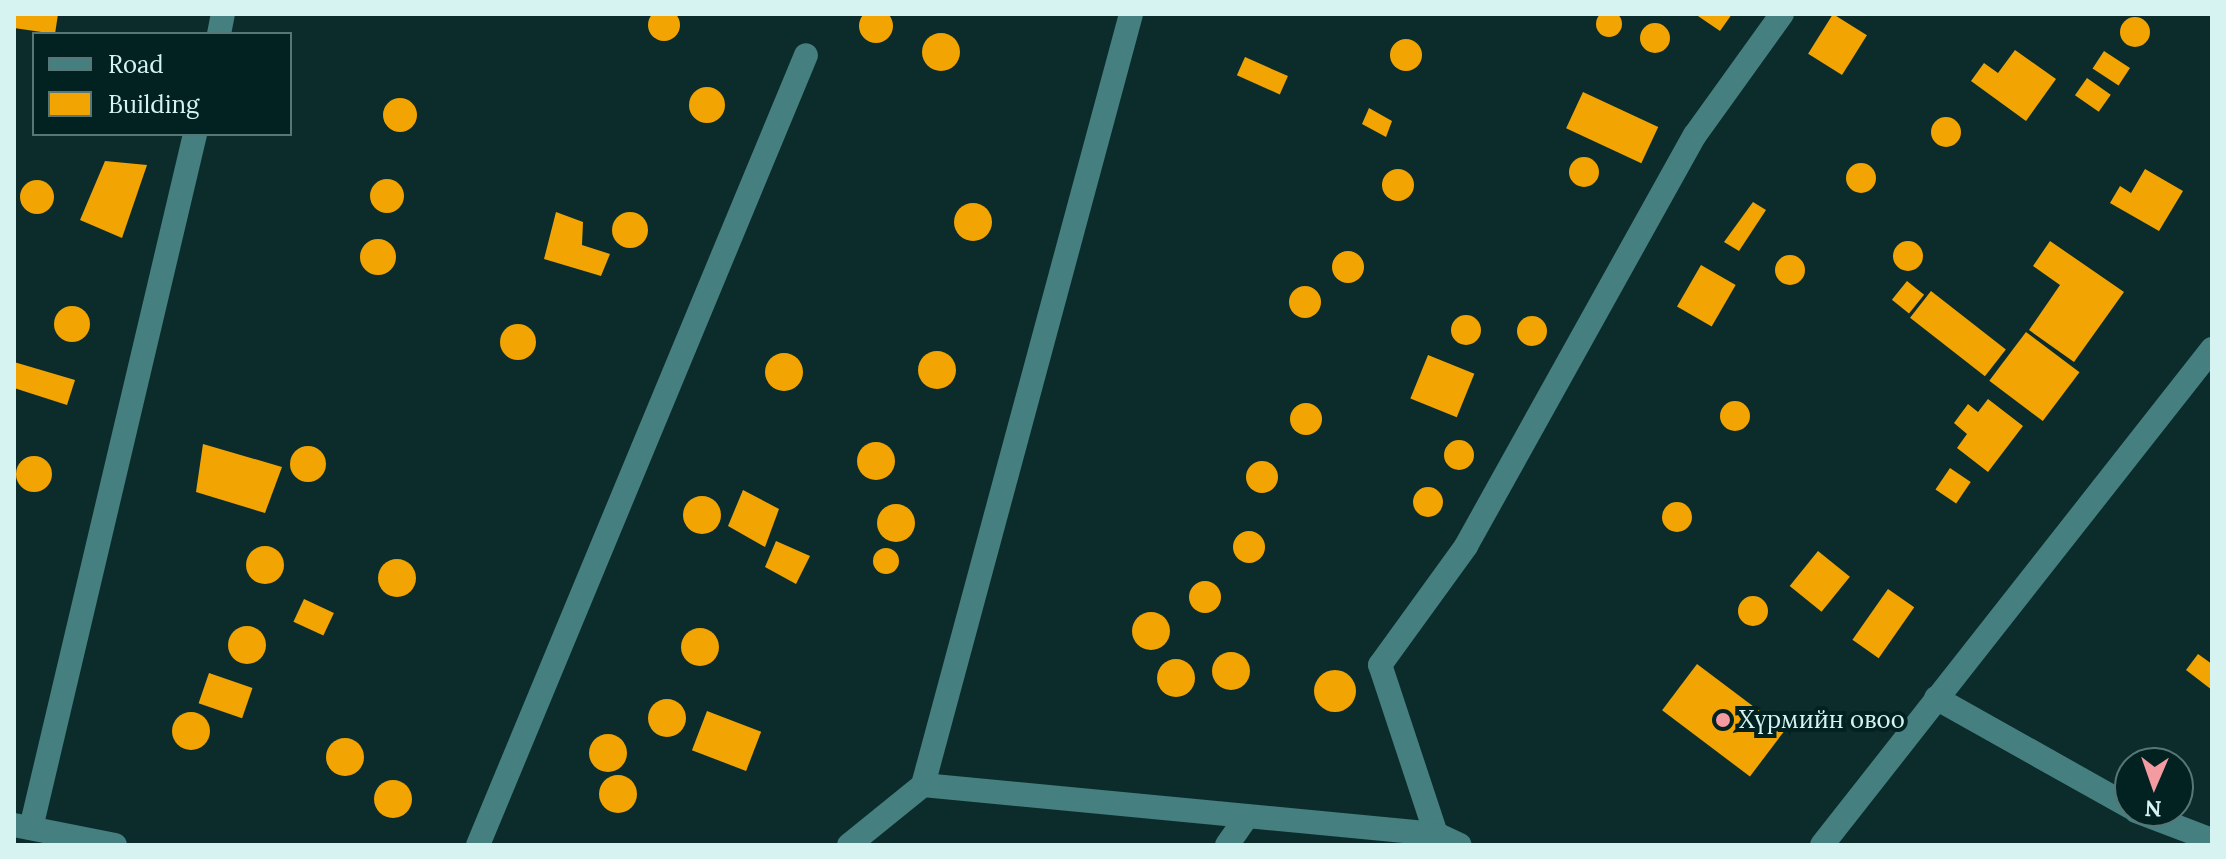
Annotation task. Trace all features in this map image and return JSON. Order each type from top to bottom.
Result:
[{"type":"street","points":[[849,845],[923,785],[1131,14]]},
{"type":"street","points":[[1436,834],[1380,665],[1466,546],[1695,135],[1782,14]]},
{"type":"street","points":[[478,845],[806,55]]},
{"type":"street","points":[[115,845],[22,826],[194,136]]},
{"type":"street","points":[[1822,845],[2212,349]]},
{"type":"street","points":[[1936,698],[2114,798]]},
{"type":"street","points":[[923,785],[1436,834],[1460,845]]},
{"type":"street","points":[[1227,845],[1247,816]]},
{"type":"street","points":[[2178,827],[2212,840]]},
{"type":"building","points":[[664,9],[675,14],[680,25],[675,36],[664,41],[653,36],[648,25],[653,14]]},
{"type":"building","points":[[876,9],[888,14],[893,26],[888,38],[876,43],[864,38],[859,26],[864,14]]},
{"type":"building","points":[[1609,11],[1618,15],[1622,24],[1618,33],[1609,37],[1600,33],[1596,24],[1600,15]]},
{"type":"building","points":[[14,14],[58,14],[55,32],[14,28]]},
{"type":"building","points":[[1695,14],[1732,14],[1720,31]]},
{"type":"building","points":[[1833,14],[1867,35],[1842,75],[1808,54]]},
{"type":"building","points":[[2135,17],[2145,22],[2150,32],[2145,42],[2135,47],[2125,42],[2120,32],[2125,22]]},
{"type":"building","points":[[1655,23],[1665,28],[1670,38],[1665,48],[1655,53],[1645,48],[1640,38],[1645,28]]},
{"type":"building","points":[[941,33],[955,38],[960,52],[955,66],[941,71],[927,66],[922,52],[927,38]]},
{"type":"building","points":[[1406,39],[1417,44],[1422,55],[1417,66],[1406,71],[1395,66],[1390,55],[1395,44]]},
{"type":"building","points":[[2015,50],[2056,79],[2026,121],[1971,81],[1984,63],[1998,73]]},
{"type":"building","points":[[2104,51],[2130,68],[2119,85],[2093,69]]},
{"type":"building","points":[[1245,57],[1288,76],[1280,94],[1237,75]]},
{"type":"building","points":[[2087,78],[2111,95],[2099,112],[2075,95]]},
{"type":"building","points":[[707,87],[720,92],[725,105],[720,118],[707,123],[694,118],[689,105],[694,92]]},
{"type":"building","points":[[1583,92],[1658,127],[1641,163],[1566,128]]},
{"type":"building","points":[[400,98],[412,103],[417,115],[412,127],[400,132],[388,127],[383,115],[388,103]]},
{"type":"building","points":[[1369,108],[1392,121],[1386,137],[1362,124]]},
{"type":"building","points":[[1946,117],[1956,122],[1961,132],[1956,142],[1946,147],[1936,142],[1931,132],[1936,122]]},
{"type":"building","points":[[1584,157],[1594,162],[1599,172],[1594,182],[1584,187],[1574,182],[1569,172],[1574,162]]},
{"type":"building","points":[[105,161],[147,165],[122,238],[80,220]]},
{"type":"building","points":[[1861,163],[1871,168],[1876,178],[1871,188],[1861,193],[1851,188],[1846,178],[1851,168]]},
{"type":"building","points":[[1398,169],[1409,174],[1414,185],[1409,196],[1398,201],[1387,196],[1382,185],[1387,174]]},
{"type":"building","points":[[2145,169],[2183,191],[2159,231],[2110,203],[2120,186],[2131,193]]},
{"type":"building","points":[[387,179],[399,184],[404,196],[399,208],[387,213],[375,208],[370,196],[375,184]]},
{"type":"building","points":[[37,180],[49,185],[54,197],[49,209],[37,214],[25,209],[20,197],[25,185]]},
{"type":"building","points":[[1753,202],[1766,210],[1739,251],[1724,242]]},
{"type":"building","points":[[973,203],[987,208],[992,222],[987,236],[973,241],[959,236],[954,222],[959,208]]},
{"type":"building","points":[[556,212],[583,222],[582,245],[610,254],[601,276],[544,259]]},
{"type":"building","points":[[630,212],[643,217],[648,230],[643,243],[630,248],[617,243],[612,230],[617,217]]},
{"type":"building","points":[[378,239],[391,244],[396,257],[391,270],[378,275],[365,270],[360,257],[365,244]]},
{"type":"building","points":[[1908,241],[1918,246],[1923,256],[1918,266],[1908,271],[1898,266],[1893,256],[1898,246]]},
{"type":"building","points":[[2050,241],[2124,292],[2074,362],[2029,330],[2060,285],[2033,266]]},
{"type":"building","points":[[1348,251],[1359,256],[1364,267],[1359,278],[1348,283],[1337,278],[1332,267],[1337,256]]},
{"type":"building","points":[[1790,255],[1800,260],[1805,270],[1800,280],[1790,285],[1780,280],[1775,270],[1780,260]]},
{"type":"building","points":[[1701,265],[1736,285],[1712,327],[1677,307]]},
{"type":"building","points":[[1907,281],[1924,295],[1909,313],[1892,300]]},
{"type":"building","points":[[1305,286],[1316,291],[1321,302],[1316,313],[1305,318],[1294,313],[1289,302],[1294,291]]},
{"type":"building","points":[[1931,291],[2006,349],[1985,376],[1910,318]]},
{"type":"building","points":[[72,306],[85,311],[90,324],[85,337],[72,342],[59,337],[54,324],[59,311]]},
{"type":"building","points":[[1466,315],[1476,320],[1481,330],[1476,340],[1466,345],[1456,340],[1451,330],[1456,320]]},
{"type":"building","points":[[1532,316],[1542,321],[1547,331],[1542,341],[1532,346],[1522,341],[1517,331],[1522,321]]},
{"type":"building","points":[[518,324],[531,329],[536,342],[531,355],[518,360],[505,355],[500,342],[505,329]]},
{"type":"building","points":[[2026,332],[2080,372],[2043,421],[1989,381]]},
{"type":"building","points":[[937,351],[951,356],[956,370],[951,384],[937,389],[923,384],[918,370],[923,356]]},
{"type":"building","points":[[784,353],[797,359],[803,372],[797,385],[784,391],[771,385],[765,372],[771,359]]},
{"type":"building","points":[[1428,355],[1474,374],[1457,417],[1410,399]]},
{"type":"building","points":[[14,362],[75,380],[67,405],[14,388]]},
{"type":"building","points":[[1988,399],[2023,426],[1988,472],[1957,448],[1967,434],[1954,423],[1968,404],[1978,412]]},
{"type":"building","points":[[1735,401],[1745,406],[1750,416],[1745,426],[1735,431],[1725,426],[1720,416],[1725,406]]},
{"type":"building","points":[[1306,403],[1317,408],[1322,419],[1317,430],[1306,435],[1295,430],[1290,419],[1295,408]]},
{"type":"building","points":[[1459,440],[1469,445],[1474,455],[1469,465],[1459,470],[1449,465],[1444,455],[1449,445]]},
{"type":"building","points":[[876,442],[890,447],[895,461],[890,475],[876,480],[862,475],[857,461],[862,447]]},
{"type":"building","points":[[203,444],[282,467],[265,513],[196,492]]},
{"type":"building","points":[[308,446],[321,451],[326,464],[321,477],[308,482],[295,477],[290,464],[295,451]]},
{"type":"building","points":[[34,456],[47,461],[52,474],[47,487],[34,492],[21,487],[16,474],[21,461]]},
{"type":"building","points":[[1262,461],[1273,466],[1278,477],[1273,488],[1262,493],[1251,488],[1246,477],[1251,466]]},
{"type":"building","points":[[1950,468],[1971,482],[1956,504],[1935,490]]},
{"type":"building","points":[[1428,487],[1438,492],[1443,502],[1438,512],[1428,517],[1418,512],[1413,502],[1418,492]]},
{"type":"building","points":[[743,490],[779,509],[765,547],[728,526]]},
{"type":"building","points":[[702,496],[716,501],[721,515],[716,529],[702,534],[688,529],[683,515],[688,501]]},
{"type":"building","points":[[1677,502],[1687,507],[1692,517],[1687,527],[1677,532],[1667,527],[1662,517],[1667,507]]},
{"type":"building","points":[[896,504],[910,509],[915,523],[910,537],[896,542],[882,537],[877,523],[882,509]]},
{"type":"building","points":[[1249,531],[1260,536],[1265,547],[1260,558],[1249,563],[1238,558],[1233,547],[1238,536]]},
{"type":"building","points":[[776,541],[810,556],[796,584],[765,567]]},
{"type":"building","points":[[265,546],[279,551],[284,565],[279,579],[265,584],[251,579],[246,565],[251,551]]},
{"type":"building","points":[[886,548],[895,552],[899,561],[895,570],[886,574],[877,570],[873,561],[877,552]]},
{"type":"building","points":[[1818,551],[1850,577],[1822,612],[1790,586]]},
{"type":"building","points":[[397,559],[411,564],[416,578],[411,592],[397,597],[383,592],[378,578],[383,564]]},
{"type":"building","points":[[1205,581],[1216,586],[1221,597],[1216,608],[1205,613],[1194,608],[1189,597],[1194,586]]},
{"type":"building","points":[[1888,589],[1914,607],[1879,658],[1852,640]]},
{"type":"building","points":[[1753,596],[1763,601],[1768,611],[1763,621],[1753,626],[1743,621],[1738,611],[1743,601]]},
{"type":"building","points":[[304,599],[334,613],[323,636],[293,622]]},
{"type":"building","points":[[1151,612],[1165,617],[1170,631],[1165,645],[1151,650],[1137,645],[1132,631],[1137,617]]},
{"type":"building","points":[[247,626],[261,631],[266,645],[261,659],[247,664],[233,659],[228,645],[233,631]]},
{"type":"building","points":[[700,628],[714,633],[719,647],[714,661],[700,666],[686,661],[681,647],[686,633]]},
{"type":"building","points":[[1231,652],[1245,657],[1250,671],[1245,685],[1231,690],[1217,685],[1212,671],[1217,657]]},
{"type":"building","points":[[2198,654],[2212,664],[2212,690],[2186,670]]},
{"type":"building","points":[[1176,659],[1190,664],[1195,678],[1190,692],[1176,697],[1162,692],[1157,678],[1162,664]]},
{"type":"building","name":"Хүрмийн овоо","points":[[1697,664],[1785,730],[1750,777],[1662,710]]},
{"type":"building","points":[[1335,670],[1350,676],[1356,691],[1350,706],[1335,712],[1320,706],[1314,691],[1320,676]]},
{"type":"building","points":[[209,673],[252,688],[242,718],[199,703]]},
{"type":"building","points":[[667,699],[681,704],[686,718],[681,732],[667,737],[653,732],[648,718],[653,704]]},
{"type":"building","points":[[707,711],[761,732],[746,771],[692,750]]},
{"type":"building","points":[[191,712],[205,717],[210,731],[205,745],[191,750],[177,745],[172,731],[177,717]]},
{"type":"building","points":[[608,734],[622,739],[627,753],[622,767],[608,772],[594,767],[589,753],[594,739]]},
{"type":"building","points":[[345,738],[358,744],[364,757],[358,770],[345,776],[332,770],[326,757],[332,744]]},
{"type":"building","points":[[618,775],[632,780],[637,794],[632,808],[618,813],[604,808],[599,794],[604,780]]},
{"type":"building","points":[[393,780],[407,785],[412,799],[407,813],[393,818],[379,813],[374,799],[379,785]]},
{"type":"place","name":"Хүрмийн овоо","points":[[1723,720]]}]
